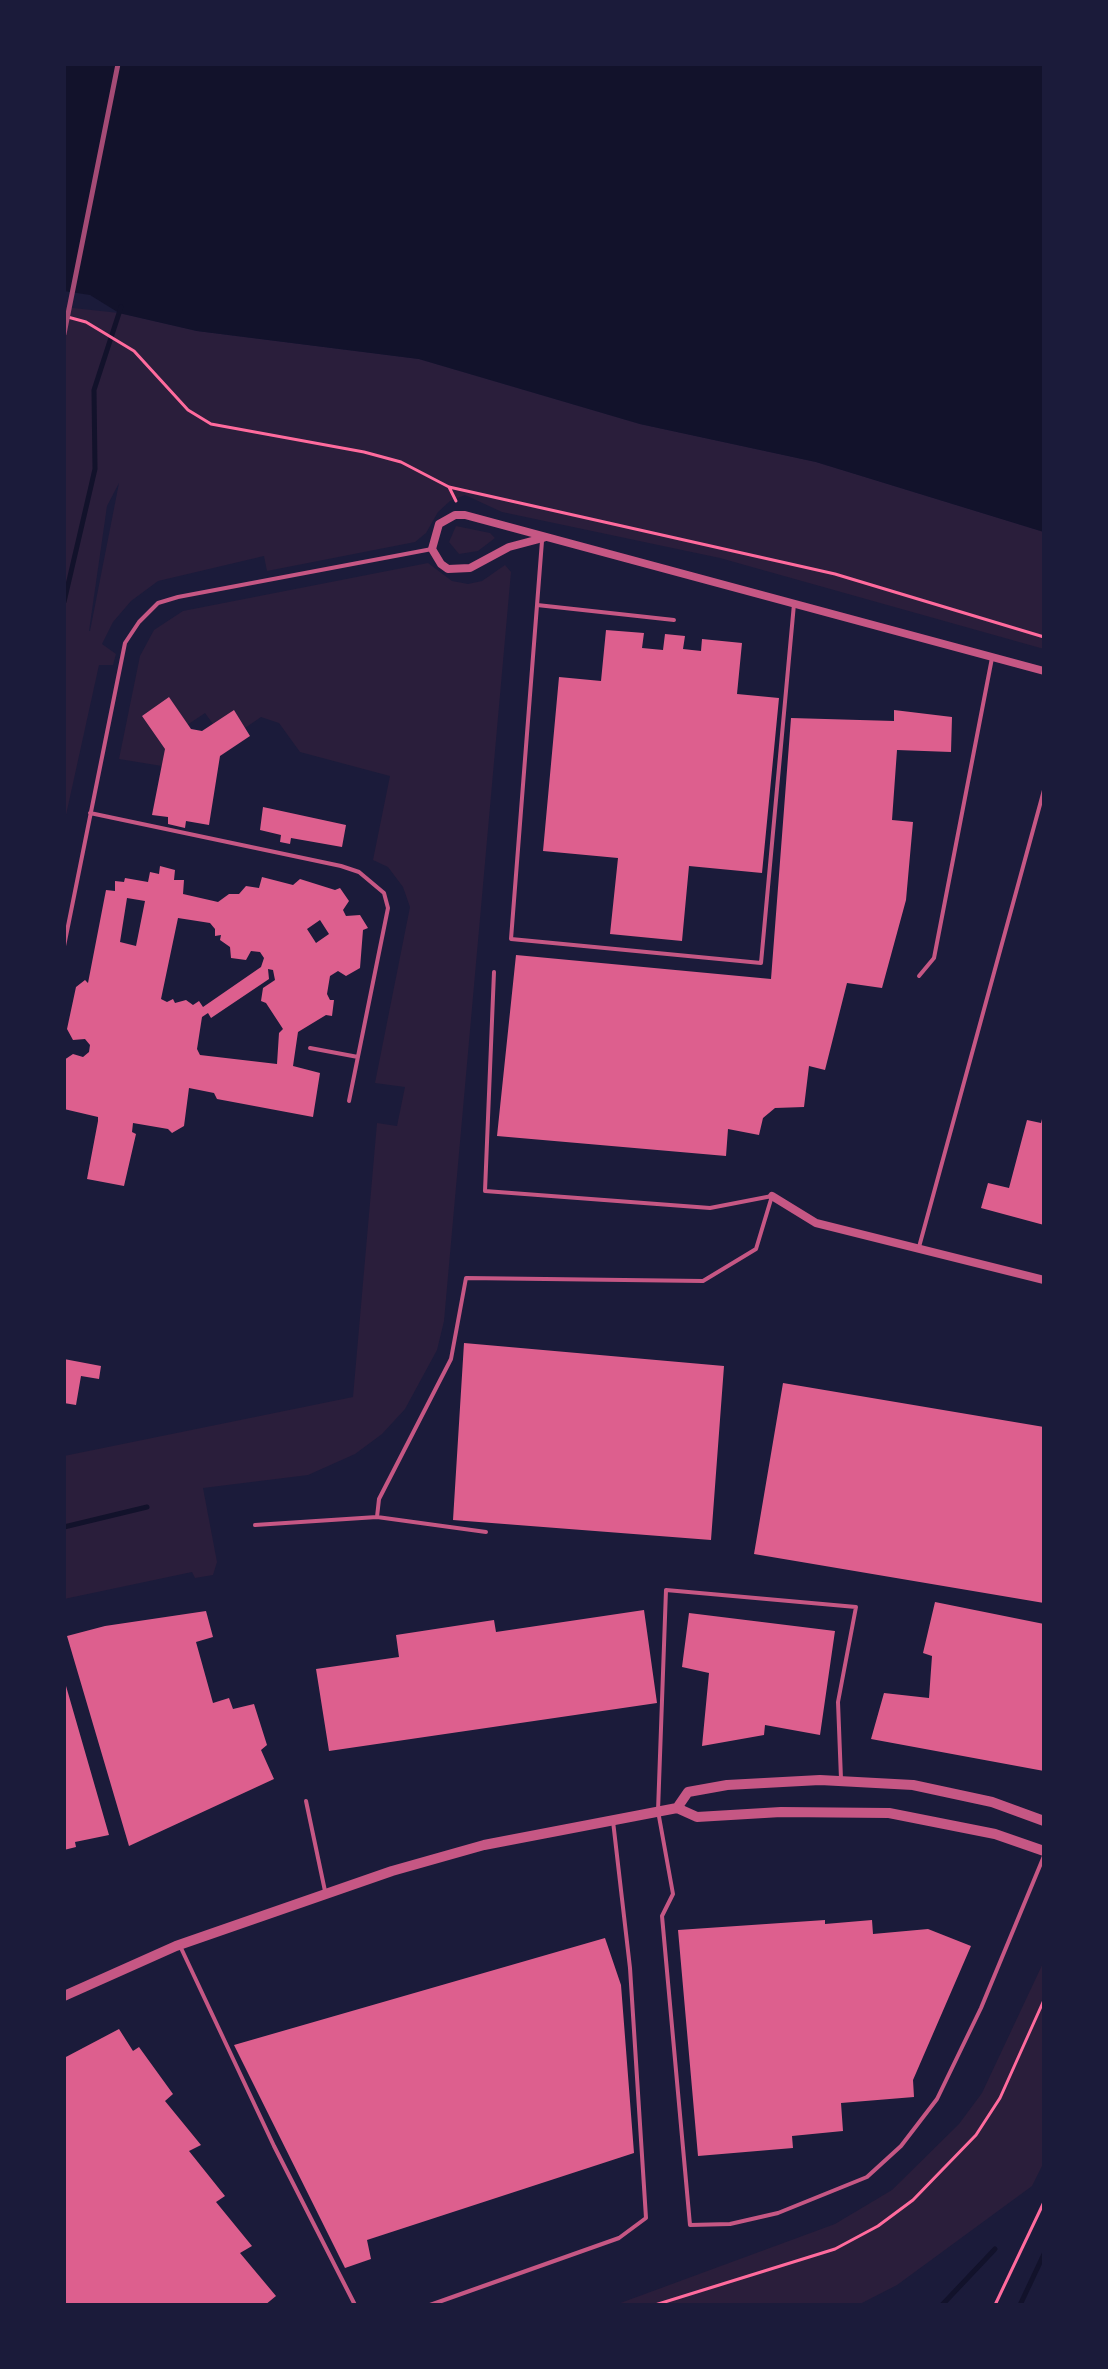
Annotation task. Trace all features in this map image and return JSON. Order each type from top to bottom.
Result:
[{"type":"street","points":[[543,538],[509,547],[470,568],[457,569],[441,564],[432,549],[439,524],[455,515],[794,601],[1044,671]]},
{"type":"street","points":[[772,1196],[816,1223],[1044,1280]]},
{"type":"street","points":[[677,1808],[688,1792],[714,1787],[842,1781],[913,1785],[992,1802],[1044,1821]]},
{"type":"street","points":[[64,1996],[180,1945],[326,1893],[484,1845],[677,1808],[697,1817],[781,1812],[889,1813],[995,1834],[1044,1854]]},
{"type":"lane","points":[[543,538],[511,939],[761,963],[794,601]]},
{"type":"lane","points":[[64,946],[125,643],[158,603],[432,549]]},
{"type":"lane","points":[[537,605],[674,620]]},
{"type":"lane","points":[[919,976],[934,958],[992,658]]},
{"type":"lane","points":[[919,1249],[1044,790]]},
{"type":"lane","points":[[90,813],[341,866],[372,881],[384,893],[388,908],[349,1101]]},
{"type":"lane","points":[[377,1517],[379,1499],[451,1359],[466,1278],[703,1281],[756,1249],[772,1196],[710,1208],[485,1191],[494,972]]},
{"type":"lane","points":[[310,1048],[358,1057]]},
{"type":"lane","points":[[255,1525],[377,1517],[486,1532]]},
{"type":"lane","points":[[842,1781],[838,1702],[856,1607],[666,1590],[658,1811],[673,1894],[662,1916],[690,2225],[730,2224],[778,2213],[814,2200],[867,2177],[901,2146],[937,2099],[1044,1854]]},
{"type":"lane","points":[[306,1801],[326,1893]]},
{"type":"lane","points":[[430,2305],[619,2238],[646,2218],[630,1968],[612,1819]]},
{"type":"lane","points":[[180,1945],[274,2146],[355,2305]]},
{"type":"path","points":[[64,316],[86,322],[134,351],[188,410],[211,424],[364,452],[401,462],[449,487],[835,574],[1044,637]]},
{"type":"path","points":[[655,2305],[835,2249],[878,2226],[913,2200],[976,2135],[1000,2098],[1044,2000]]},
{"type":"path","points":[[995,2305],[1044,2202]]},
{"type":"shaded area","points":[[64,64],[1044,64],[1044,532],[816,462],[640,424],[419,359],[197,331],[119,313],[90,295],[64,291]]},
{"type":"shaded area","points":[[64,307],[119,313],[197,331],[419,359],[640,424],[816,462],[1044,532],[1044,649],[720,558],[502,512],[465,495],[450,501],[438,512],[426,533],[415,542],[267,571],[264,556],[158,581],[131,601],[113,622],[102,644],[116,654],[113,665],[99,665],[64,824]],"holes":[[[119,483],[90,631],[107,506]]]},
{"type":"shaded area","points":[[456,526],[490,533],[495,538],[478,551],[459,554],[449,542]]},
{"type":"shaded area","points":[[428,563],[452,581],[468,584],[482,581],[505,565],[511,572],[444,1321],[437,1350],[405,1409],[382,1434],[355,1454],[308,1475],[203,1488],[217,1562],[213,1575],[195,1578],[192,1572],[64,1599],[64,1456],[353,1397],[377,1123],[397,1126],[405,1087],[375,1083],[410,907],[403,887],[388,867],[373,860],[390,776],[300,752],[279,723],[261,717],[245,728],[234,710],[213,724],[205,713],[187,725],[169,697],[142,716],[165,749],[162,766],[119,759],[140,656],[154,630],[183,611]]},
{"type":"shaded area","points":[[1044,1961],[1044,2162],[1032,2186],[897,2285],[858,2305],[615,2305],[835,2224],[892,2190],[959,2124],[982,2093]]},
{"type":"building","points":[[606,630],[644,633],[642,648],[663,650],[665,634],[685,636],[683,649],[701,651],[702,639],[742,643],[737,694],[779,698],[762,873],[689,866],[682,941],[610,934],[618,858],[543,851],[559,677],[601,681]]},
{"type":"building","points":[[169,697],[191,729],[202,731],[234,710],[250,736],[220,756],[209,825],[186,821],[185,828],[168,824],[168,817],[152,815],[165,749],[142,716]]},
{"type":"building","points":[[894,710],[952,717],[951,752],[897,750],[892,820],[913,822],[906,900],[882,988],[847,983],[825,1070],[809,1066],[804,1107],[775,1108],[763,1118],[759,1135],[728,1129],[726,1156],[497,1136],[516,955],[771,979],[791,718],[894,721]]},
{"type":"building","points":[[263,807],[346,825],[342,847],[291,838],[290,844],[280,842],[281,835],[260,830]]},
{"type":"building","points":[[160,866],[175,870],[174,880],[184,880],[183,894],[218,902],[229,894],[239,894],[246,886],[259,888],[262,877],[293,885],[300,879],[335,890],[340,888],[349,901],[343,910],[346,916],[360,915],[368,928],[363,930],[360,968],[346,976],[338,971],[330,976],[327,994],[330,1000],[334,1000],[332,1016],[326,1015],[298,1032],[293,1066],[320,1073],[313,1117],[217,1099],[214,1093],[189,1088],[184,1126],[172,1133],[168,1129],[133,1123],[132,1132],[136,1134],[124,1186],[87,1179],[98,1117],[64,1109],[64,1060],[73,1054],[83,1057],[89,1052],[90,1045],[85,1039],[73,1040],[67,1029],[76,987],[85,980],[88,983],[106,890],[115,891],[115,881],[124,882],[125,878],[148,882],[150,872],[159,874]],"holes":[[[127,898],[145,901],[136,946],[120,942]],[[178,918],[210,923],[215,929],[215,936],[221,935],[220,940],[230,947],[231,958],[246,960],[251,951],[260,952],[264,958],[261,967],[203,1007],[199,1001],[193,1005],[186,1000],[175,1003],[173,999],[167,1002],[161,999]],[[320,920],[329,934],[316,943],[307,929]],[[268,969],[273,970],[275,980],[263,988],[261,1001],[266,1003],[283,1029],[279,1033],[277,1064],[200,1055],[197,1049],[202,1017],[208,1013],[211,1018],[269,979]]]},
{"type":"building","points":[[1043,1115],[1044,1225],[981,1208],[988,1183],[1009,1188],[1027,1120],[1041,1123]]},
{"type":"building","points":[[464,1343],[724,1366],[711,1540],[453,1520]]},
{"type":"building","points":[[64,1359],[101,1366],[99,1379],[81,1376],[76,1405],[64,1403]]},
{"type":"building","points":[[783,1383],[1044,1427],[1044,1603],[754,1554]]},
{"type":"building","points":[[935,1602],[1044,1624],[1044,1771],[871,1739],[884,1693],[929,1698],[932,1656],[923,1653]]},
{"type":"building","points":[[644,1610],[657,1703],[329,1751],[316,1669],[399,1657],[396,1635],[494,1620],[496,1632]]},
{"type":"building","points":[[206,1611],[213,1637],[196,1642],[213,1703],[229,1698],[233,1709],[254,1704],[267,1745],[261,1750],[274,1779],[129,1846],[67,1636],[105,1626]]},
{"type":"building","points":[[689,1613],[835,1631],[820,1735],[765,1725],[764,1735],[702,1746],[709,1673],[682,1667]]},
{"type":"building","points":[[64,1679],[109,1835],[75,1842],[76,1847],[64,1850]]},
{"type":"building","points":[[825,1920],[825,1924],[872,1920],[873,1934],[928,1929],[971,1946],[913,2080],[914,2097],[841,2103],[843,2131],[792,2136],[793,2148],[698,2156],[678,1930]]},
{"type":"building","points":[[605,1938],[621,1985],[634,2153],[367,2240],[371,2259],[345,2268],[234,2045]]},
{"type":"building","points":[[119,2029],[133,2051],[139,2047],[173,2094],[165,2101],[201,2145],[189,2151],[225,2196],[216,2202],[252,2246],[240,2253],[276,2296],[265,2305],[64,2305],[64,2058]]},
{"type":"waterway","points":[[64,602],[95,469],[94,390],[121,307]]},
{"type":"waterway","points":[[64,1527],[147,1507]]},
{"type":"waterway","points":[[942,2305],[995,2249]]},
{"type":"waterway","points":[[1020,2305],[1044,2254]]},
{"type":"railway","points":[[64,334],[118,64]]}]
